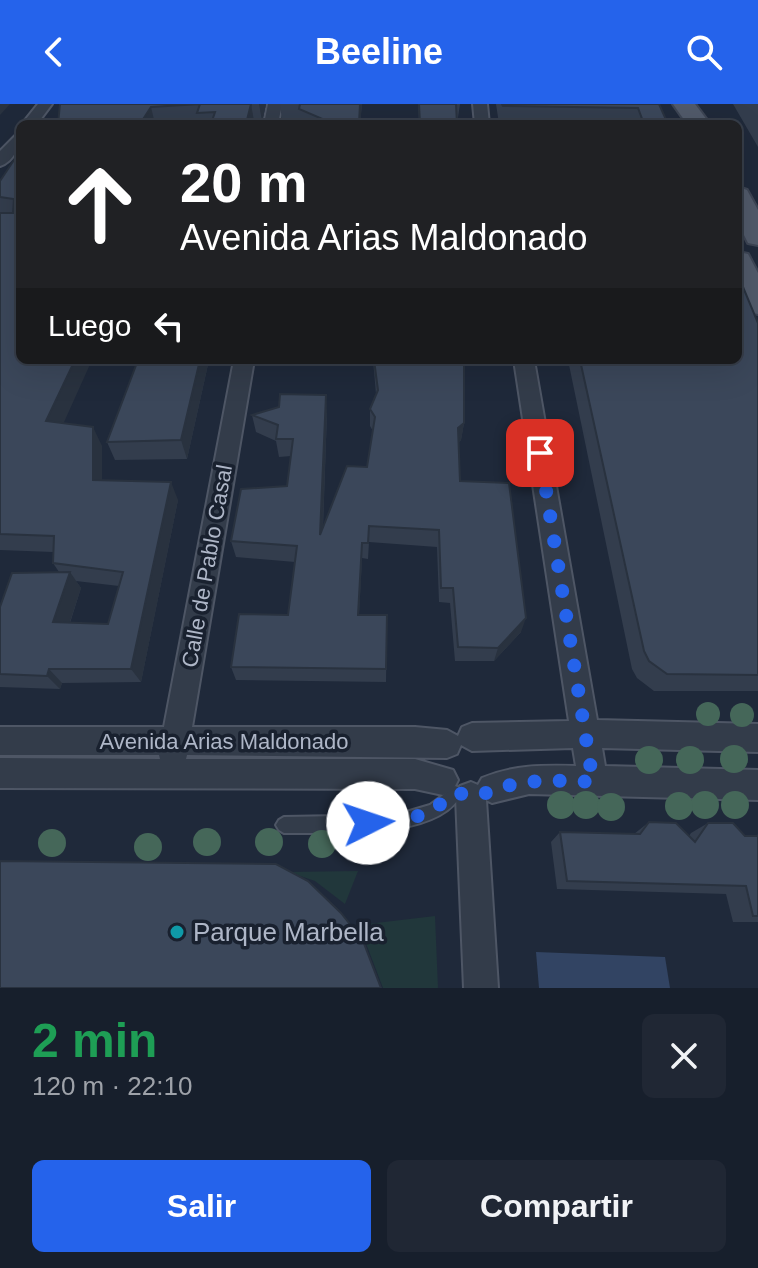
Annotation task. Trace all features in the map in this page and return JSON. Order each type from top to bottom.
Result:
[{"type":"main road","points":[[684,104],[698,120]]},
{"type":"main road","points":[[742,203],[758,237]]},
{"type":"main road","points":[[742,269],[758,305]]},
{"type":"street","points":[[32,120],[45,104]]},
{"type":"street","points":[[0,161],[16,140]]},
{"type":"street","name":"Calle de Pablo Casal","points":[[170,773],[243,364]]},
{"type":"street","points":[[525,364],[593,782]]},
{"type":"street","name":"Avenida Arias Maldonado","points":[[0,741],[460,741],[586,734],[758,738]]},
{"type":"street","points":[[465,789],[499,771],[498,762],[489,746],[460,741],[439,761],[465,789],[481,988]]},
{"type":"street","name":"Avenida Arias Maldonado","points":[[0,773],[415,774],[465,789],[529,779],[758,785]]},
{"type":"lane","points":[[284,825],[396,823],[434,811],[465,789]]},
{"type":"green space","points":[[358,871],[345,904],[315,881],[288,872]]},
{"type":"green space","points":[[435,916],[438,988],[383,988],[359,925]]},
{"type":"water","points":[[536,952],[665,957],[670,988],[539,988]]},
{"type":"building","points":[[60,104],[200,104],[151,107],[143,120],[58,120]]},
{"type":"building","points":[[200,104],[251,104],[247,120],[212,120],[215,112],[197,113]]},
{"type":"building","points":[[300,104],[360,104],[359,120],[325,120],[299,109]]},
{"type":"building","points":[[419,104],[456,104],[457,120],[420,120]]},
{"type":"building","points":[[659,104],[666,120],[642,120],[638,108],[503,106]]},
{"type":"building","points":[[16,157],[16,364],[73,364],[46,421],[93,427],[93,480],[171,482],[131,669],[49,669],[47,676],[0,674],[0,607],[12,573],[70,572],[53,622],[108,624],[123,572],[53,563],[54,536],[0,534],[0,213],[13,213],[14,199],[0,197],[0,181]]},
{"type":"building","points":[[742,285],[758,323],[758,675],[667,674],[649,661],[644,651],[581,364],[742,364]]},
{"type":"building","points":[[136,364],[199,364],[181,440],[107,442]]},
{"type":"building","points":[[375,364],[464,364],[464,423],[458,428],[460,481],[509,483],[526,618],[498,648],[458,647],[453,588],[441,588],[439,530],[369,526],[368,543],[362,543],[358,615],[387,615],[386,669],[231,667],[239,614],[288,615],[297,546],[231,541],[241,489],[287,486],[293,439],[276,439],[278,425],[252,415],[279,407],[280,394],[326,395],[320,535],[347,466],[367,467],[375,417],[370,409],[378,390]]},
{"type":"building","points":[[649,822],[676,823],[695,842],[708,823],[733,823],[745,836],[758,836],[758,916],[753,916],[746,886],[567,881],[560,832],[640,834]]},
{"type":"building","name":"Parque Marbella","points":[[0,861],[276,864],[308,881],[341,913],[363,941],[381,988],[0,988]]},
{"type":"place","name":"Parque Marbella","points":[[177,932]]},
{"type":"route","points":[[368,823],[417,819],[434,811],[455,793],[479,796],[492,788],[529,779],[593,782],[540,453]]}]
